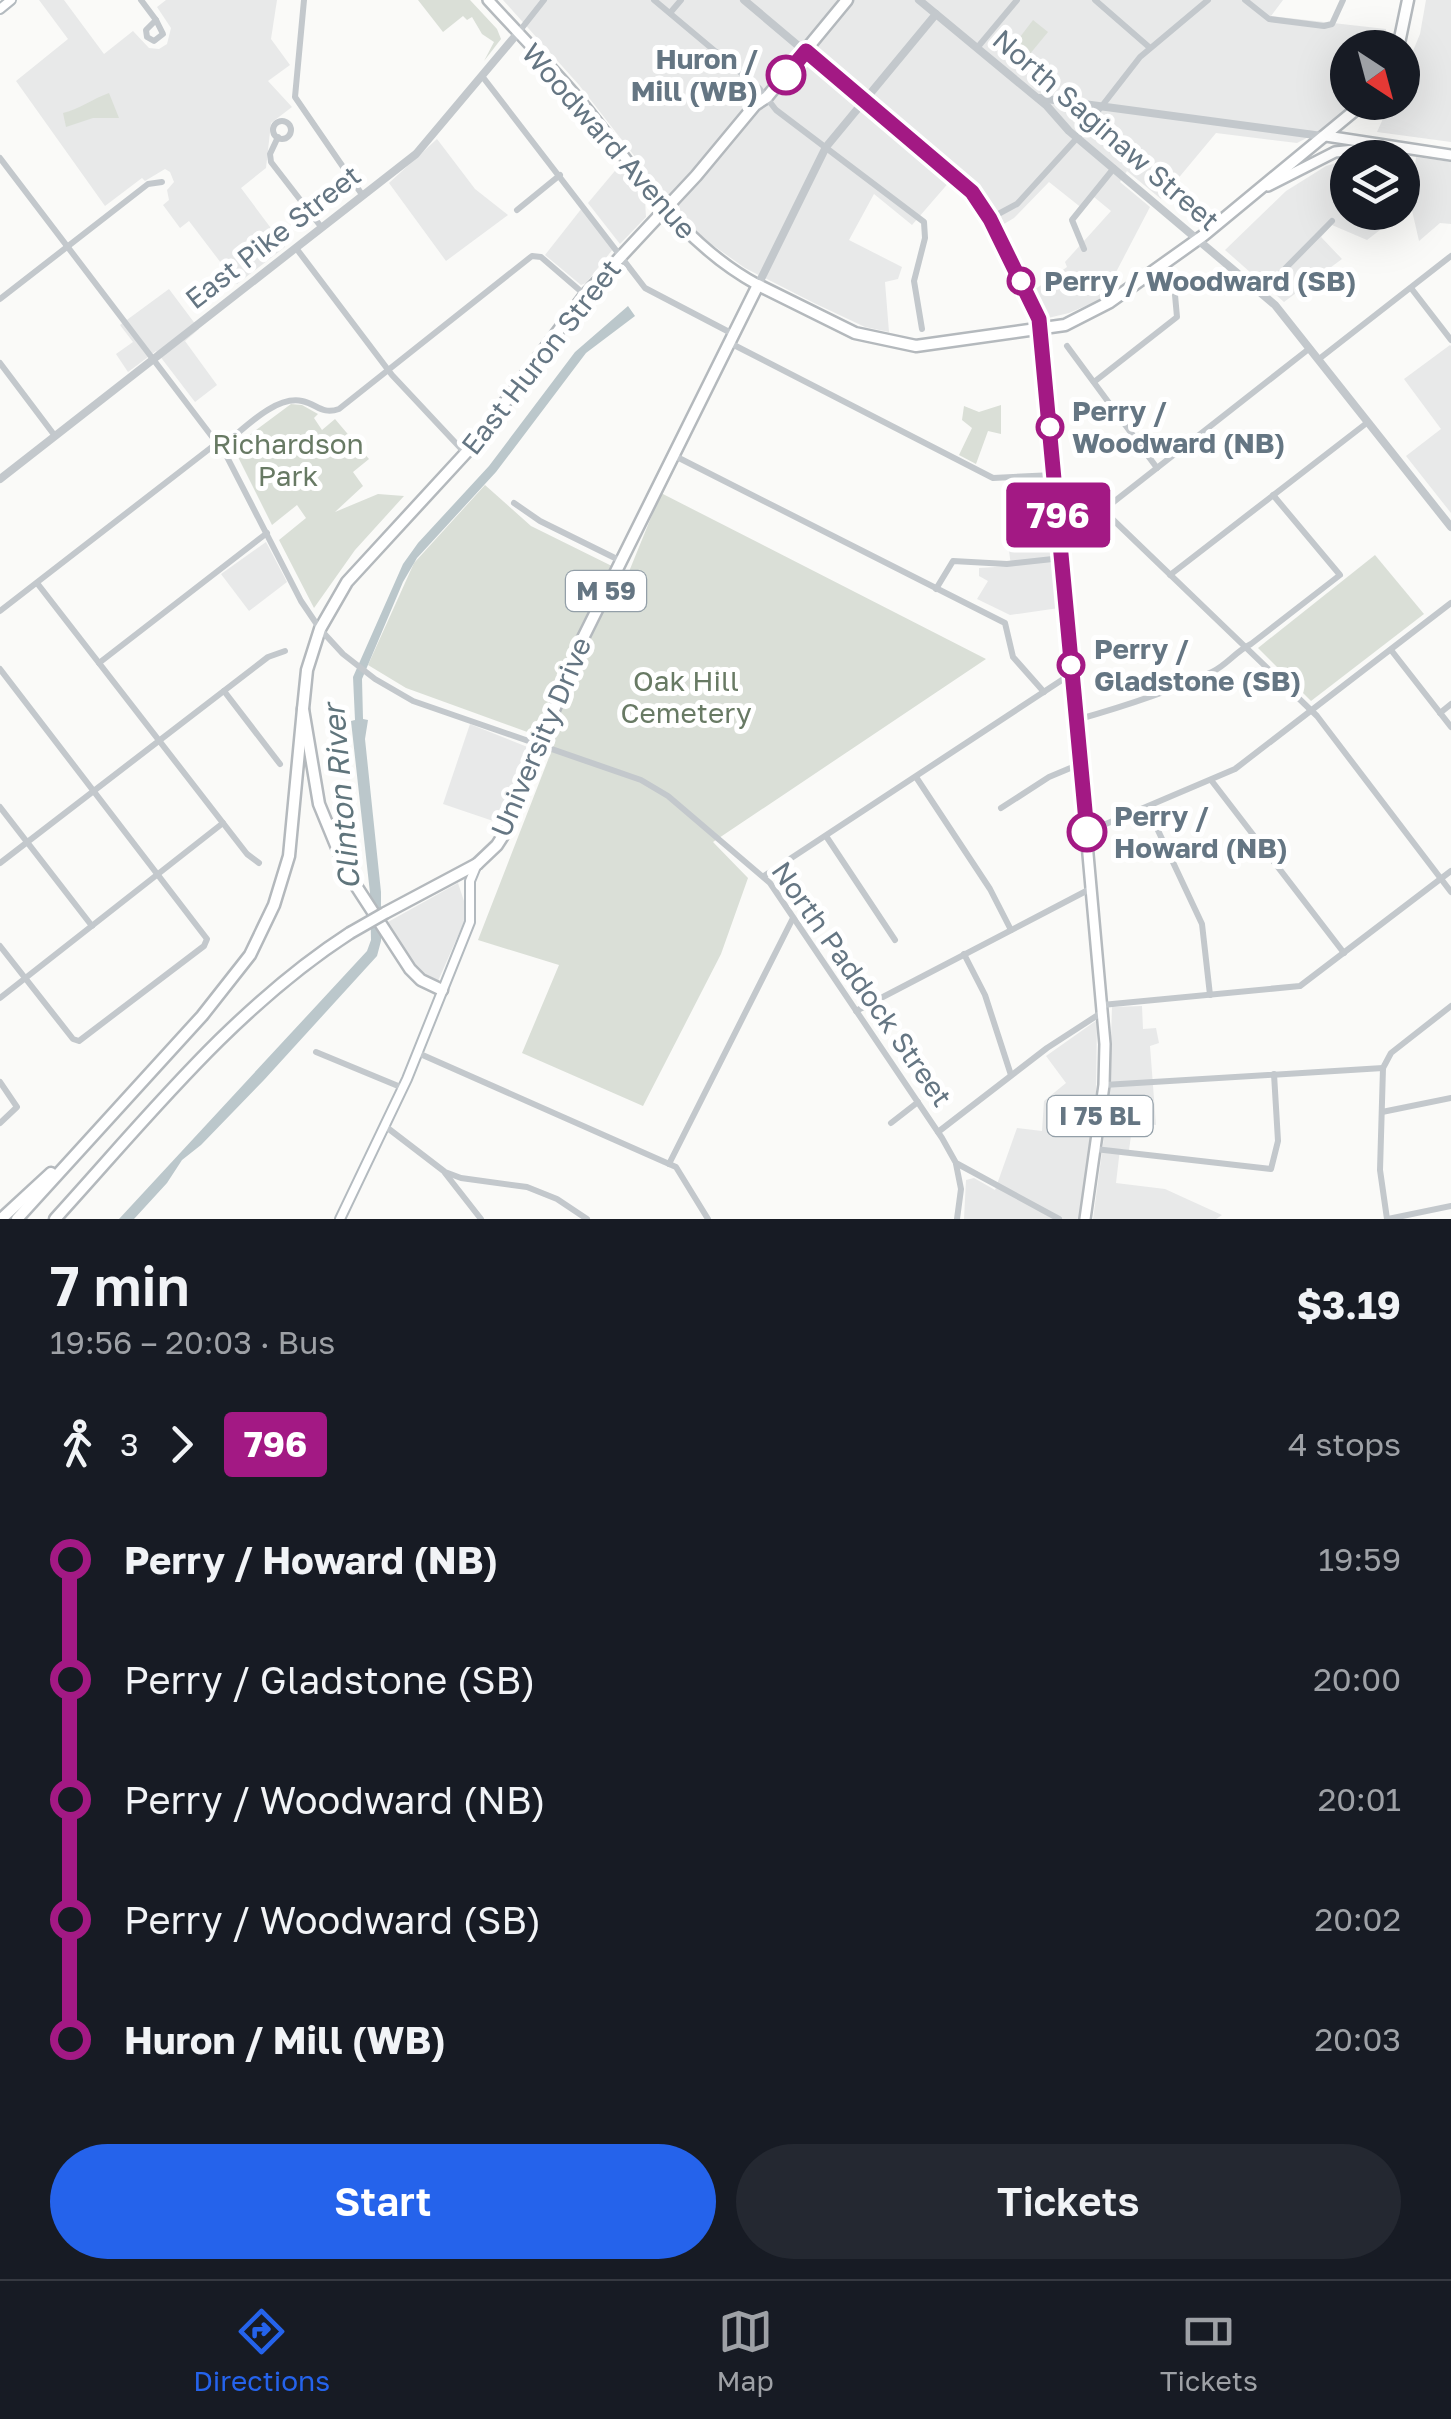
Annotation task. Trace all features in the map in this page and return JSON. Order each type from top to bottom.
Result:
[{"type":"highway","name":"East Huron Street","points":[[303,709],[307,670],[320,628],[347,582],[466,454],[585,295],[755,105],[766,98],[847,0]]},
{"type":"highway","points":[[1402,30],[1408,0]]},
{"type":"highway","name":"Woodward Avenue","points":[[758,285],[838,326],[886,342],[916,346],[1064,324],[1110,302],[1198,239],[1344,120]]},
{"type":"highway","name":"University Drive","points":[[477,864],[497,846],[506,831],[574,657],[758,285]]},
{"type":"highway","points":[[303,709],[319,804],[341,860],[413,974],[442,990]]},
{"type":"highway","points":[[18,1219],[225,990],[250,954],[281,884],[292,837],[303,709]]},
{"type":"highway","name":"M 59","points":[[55,1219],[237,1022],[299,968],[384,913],[477,864]]},
{"type":"highway","points":[[1,1219],[103,1126]]},
{"type":"main road","points":[[0,9],[12,0]]},
{"type":"main road","name":"Woodward Avenue","points":[[488,0],[583,104],[664,210],[709,255],[758,285]]},
{"type":"main road","points":[[1326,136],[1357,140]]},
{"type":"main road","points":[[1420,151],[1451,155]]},
{"type":"main road","points":[[1266,187],[1330,155]]},
{"type":"main road","name":"I 75 BL","points":[[1041,330],[1102,1009],[1104,1085],[1086,1219]]},
{"type":"main road","name":"University Drive","points":[[344,1216],[418,1053],[470,922],[470,881],[477,864]]},
{"type":"street","points":[[141,0],[156,20]]},
{"type":"street","points":[[304,0],[295,97],[363,196]]},
{"type":"street","name":"East Pike Street","points":[[0,479],[420,150],[544,0]]},
{"type":"street","points":[[654,0],[759,88],[776,110],[925,225],[914,281],[922,330]]},
{"type":"street","points":[[670,13],[681,0]]},
{"type":"street","points":[[744,0],[960,179],[990,219],[1041,330]]},
{"type":"street","name":"North Saginaw Street","points":[[920,0],[1035,96],[1077,138],[1262,292],[1451,527]]},
{"type":"street","points":[[977,48],[1017,0]]},
{"type":"street","points":[[1096,0],[1150,47]]},
{"type":"street","points":[[1191,0],[1198,8]]},
{"type":"street","points":[[990,219],[1017,204],[1077,138],[1150,47],[1208,0]]},
{"type":"street","points":[[1245,0],[1272,20],[1324,26],[1332,24],[1343,0]]},
{"type":"street","name":"University Drive","points":[[758,285],[826,148],[936,14]]},
{"type":"street","points":[[482,76],[648,291],[993,478],[1054,475]]},
{"type":"street","points":[[1035,96],[1100,108],[1326,136]]},
{"type":"street","points":[[278,137],[270,160],[322,228]]},
{"type":"street","name":"North Paddock Street","points":[[0,158],[219,445],[242,482],[295,590],[320,628],[353,664],[414,701],[656,787],[764,877],[956,1163]]},
{"type":"street","points":[[1084,250],[1072,220],[1114,168]]},
{"type":"street","points":[[516,210],[560,175]]},
{"type":"street","points":[[0,298],[148,184],[162,182]]},
{"type":"street","points":[[1262,292],[1330,224]]},
{"type":"street","points":[[296,248],[388,370],[466,454]]},
{"type":"street","points":[[0,612],[219,445],[283,402],[301,400],[320,410],[332,411],[534,255],[541,256],[585,295]]},
{"type":"street","points":[[1319,359],[1451,256]]},
{"type":"street","points":[[1411,288],[1451,340]]},
{"type":"street","points":[[1094,383],[1176,318],[1175,295]]},
{"type":"street","points":[[1066,346],[1157,468]]},
{"type":"street","points":[[1060,544],[1310,348]]},
{"type":"street","points":[[0,363],[56,436]]},
{"type":"street","points":[[1170,575],[1368,422]]},
{"type":"street","points":[[673,456],[1006,624],[1013,657],[1044,692]]},
{"type":"street","points":[[1076,720],[1131,704],[1213,672],[1340,575],[1273,496]]},
{"type":"street","points":[[514,503],[540,521],[621,561]]},
{"type":"street","points":[[1103,510],[1312,711],[1451,892]]},
{"type":"street","points":[[99,663],[267,533]]},
{"type":"street","points":[[936,588],[953,560],[1008,564],[1062,558]]},
{"type":"street","points":[[37,583],[247,854],[260,863]]},
{"type":"street","points":[[1087,832],[1238,768],[1451,603]]},
{"type":"street","points":[[1391,650],[1451,728]]},
{"type":"street","points":[[0,863],[269,656],[284,651]]},
{"type":"street","points":[[764,877],[1072,674]]},
{"type":"street","points":[[0,946],[78,1042],[204,946],[207,939],[2,675]]},
{"type":"street","points":[[224,691],[280,764]]},
{"type":"street","points":[[1440,713],[1451,704]]},
{"type":"street","points":[[1000,808],[1049,776],[1080,764]]},
{"type":"street","points":[[916,776],[1012,930]]},
{"type":"street","points":[[1211,780],[1344,954]]},
{"type":"street","points":[[0,807],[92,926]]},
{"type":"street","points":[[1147,807],[1202,924],[1210,995]]},
{"type":"street","points":[[0,998],[223,823]]},
{"type":"street","points":[[826,836],[895,940]]},
{"type":"street","points":[[938,1132],[1102,1009],[1298,987],[1451,872]]},
{"type":"street","points":[[856,1011],[1092,888]]},
{"type":"street","points":[[669,1164],[794,917]]},
{"type":"street","points":[[964,954],[986,995],[1011,1075]]},
{"type":"street","points":[[1451,1006],[1391,1054],[1383,1068],[1380,1170],[1387,1219],[1451,1206]]},
{"type":"street","points":[[316,1052],[403,1088]]},
{"type":"street","points":[[418,1053],[678,1169],[708,1219]]},
{"type":"street","points":[[1104,1085],[1383,1068]]},
{"type":"street","points":[[1095,1149],[1271,1169],[1278,1141],[1274,1074]]},
{"type":"street","points":[[0,1082],[17,1108],[0,1123]]},
{"type":"street","points":[[1382,1112],[1451,1098]]},
{"type":"street","points":[[890,1123],[918,1102]]},
{"type":"street","points":[[385,1126],[444,1172],[481,1219]]},
{"type":"street","points":[[956,1163],[961,1189],[958,1219]]},
{"type":"street","points":[[956,1163],[1059,1219]]},
{"type":"street","points":[[444,1172],[534,1190],[587,1219]]},
{"type":"shaded area","points":[[39,0],[64,0],[104,54],[133,31],[149,48],[159,49],[167,44],[171,28],[157,7],[166,0],[277,0],[271,39],[290,65],[268,81],[292,107],[271,123],[266,168],[241,188],[285,247],[237,284],[189,221],[180,228],[163,205],[169,200],[167,190],[174,182],[165,169],[145,181],[142,178],[105,206],[16,81],[68,39]]},
{"type":"shaded area","points":[[503,0],[1283,0],[1271,16],[1386,29],[1330,30],[1330,120],[1336,120],[1328,127],[1297,143],[1216,133],[1161,199],[1127,171],[1120,182],[1150,207],[1102,299],[1069,313],[1048,318],[1034,290],[1067,267],[1065,262],[1111,211],[1094,197],[1083,209],[1049,182],[1014,218],[989,233],[975,205],[951,180],[912,225],[874,194],[849,240],[902,267],[898,279],[885,282],[889,332],[865,327],[814,303],[745,268],[704,239],[579,85]]},
{"type":"shaded area","points":[[1426,0],[1451,0],[1451,142],[1377,132],[1382,120],[1420,120],[1420,34]]},
{"type":"shaded area","points":[[437,139],[475,189],[508,215],[446,261],[389,183]]},
{"type":"shaded area","points":[[1420,158],[1451,162],[1451,224],[1440,223],[1419,241]]},
{"type":"shaded area","points":[[1330,165],[1330,227],[1321,237],[1342,259],[1284,302],[1225,250],[1286,191]]},
{"type":"shaded area","points":[[619,166],[645,200],[646,217],[620,244],[588,203]]},
{"type":"shaded area","points":[[582,208],[613,249],[581,285],[545,255]]},
{"type":"shaded area","points":[[1344,230],[1380,230],[1367,240]]},
{"type":"shaded area","points":[[169,289],[199,329],[185,341],[217,385],[195,402],[156,351],[128,372],[116,354],[133,342],[120,325]]},
{"type":"shaded area","points":[[628,306],[635,316],[586,353],[496,472],[417,558],[362,679],[381,892],[381,941],[377,956],[264,1080],[182,1160],[134,1219],[119,1219],[367,951],[371,940],[370,893],[351,721],[355,720],[353,677],[403,564],[418,543],[489,466],[575,352]]},
{"type":"shaded area","points":[[1450,345],[1451,513],[1406,456],[1441,429],[1404,379]]},
{"type":"shaded area","points":[[1048,480],[1059,608],[1010,615],[977,599],[988,581],[979,576],[979,568],[1011,566],[1003,505],[1024,503],[1022,481]]},
{"type":"shaded area","points":[[266,542],[287,582],[249,611],[221,574]]},
{"type":"shaded area","points":[[470,724],[530,748],[502,824],[443,804]]},
{"type":"shaded area","points":[[458,883],[468,913],[438,981],[419,972],[388,922]]},
{"type":"shaded area","points":[[1142,1006],[1143,1029],[1156,1028],[1159,1043],[1150,1046],[1156,1125],[1133,1122],[1129,1150],[1120,1149],[1116,1183],[1165,1189],[1222,1215],[1216,1219],[1093,1219],[1109,1100],[1112,1007]]},
{"type":"shaded area","points":[[1097,1020],[1096,1092],[1080,1219],[964,1219],[966,1180],[974,1178],[995,1190],[1017,1128],[1042,1131],[1044,1101],[1066,1083],[1046,1056]]},
{"type":"green space","points":[[418,0],[470,0],[497,29],[501,39],[484,61],[494,42],[482,34],[472,17],[467,20],[463,16],[443,32]]},
{"type":"green space","points":[[1033,20],[1048,32],[1020,66],[1007,54]]},
{"type":"green space","points":[[109,93],[119,118],[93,118],[66,127],[63,113]]},
{"type":"green space","name":"Richardson Park","points":[[291,404],[318,414],[314,418],[322,430],[335,419],[369,459],[353,472],[363,486],[335,512],[378,494],[404,496],[355,550],[314,608],[279,540],[306,518],[297,505],[272,525],[233,447]]},
{"type":"green space","points":[[1001,405],[1001,434],[988,431],[976,464],[959,455],[972,428],[962,420],[964,406],[979,412]]},
{"type":"green space","name":"Oak Hill Cemetery","points":[[485,485],[531,526],[628,574],[661,493],[986,659],[713,842],[748,878],[721,954],[643,1106],[522,1053],[559,965],[478,940],[555,742],[406,688],[368,665],[414,563]]},
{"type":"green space","points":[[1375,555],[1424,614],[1311,701],[1258,648]]},
{"type":"bus line","name":"796","points":[[786,75],[806,51],[966,184],[990,219],[1039,319],[1087,832]]},
{"type":"place","name":"Huron / Mill (WB)","points":[[786,75]]},
{"type":"place","name":"Perry / Woodward (SB)","points":[[1021,281]]},
{"type":"place","name":"Perry / Woodward (NB)","points":[[1050,427]]},
{"type":"place","name":"Perry / Gladstone (SB)","points":[[1071,665]]},
{"type":"place","name":"Perry / Howard (NB)","points":[[1087,832]]},
{"type":"water label","name":"Clinton River","points":[[342,797]]}]
